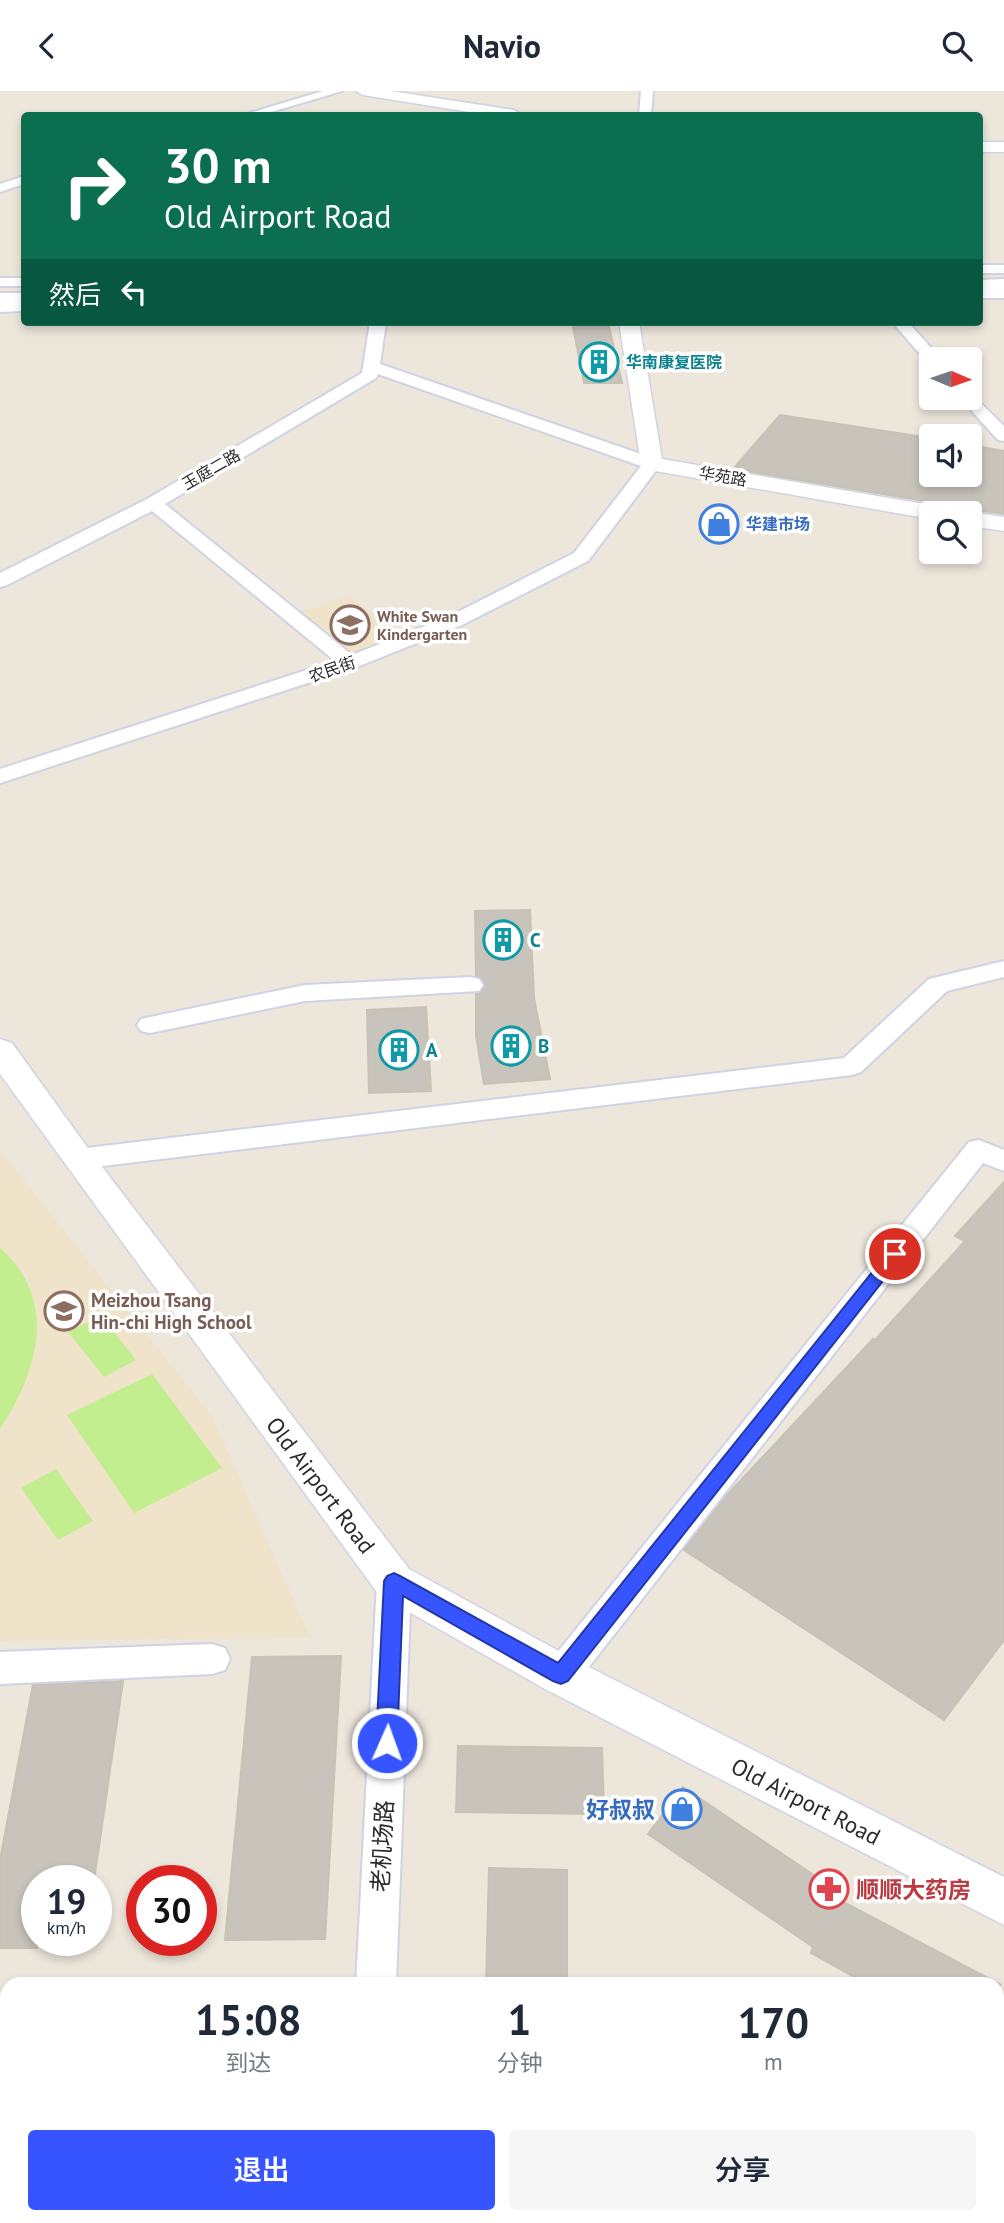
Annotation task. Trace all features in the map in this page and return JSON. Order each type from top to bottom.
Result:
[{"type":"main road","points":[[983,278],[1004,278]]},
{"type":"main road","points":[[983,286],[1004,285]]},
{"type":"main road","points":[[0,292],[21,291]]},
{"type":"main road","points":[[0,299],[21,299]]},
{"type":"street","points":[[260,112],[336,91]]},
{"type":"street","points":[[363,91],[495,112]]},
{"type":"street","points":[[645,112],[647,91]]},
{"type":"street","points":[[983,147],[1004,147]]},
{"type":"street","points":[[0,188],[21,181]]},
{"type":"street","points":[[983,269],[1004,269]]},
{"type":"street","points":[[0,282],[21,282]]},
{"type":"street","points":[[983,294],[1004,294]]},
{"type":"street","points":[[0,307],[21,307]]},
{"type":"street","points":[[377,326],[371,366],[652,464],[630,326]]},
{"type":"street","points":[[904,326],[922,347]]},
{"type":"street","name":"玉庭二路","points":[[0,581],[153,503],[370,375],[371,366]]},
{"type":"street","points":[[979,410],[1004,436]]},
{"type":"street","name":"华苑路","points":[[652,464],[919,510]]},
{"type":"street","name":"农民街","points":[[0,776],[349,663],[455,621],[581,557],[652,464]]},
{"type":"street","points":[[153,503],[349,663]]},
{"type":"street","points":[[982,521],[1004,524]]},
{"type":"street","points":[[78,1159],[852,1066],[938,985],[1004,969]]},
{"type":"street","points":[[150,1025],[305,993],[471,985]]},
{"type":"street","name":"Old Airport Road","points":[[0,1050],[78,1159],[394,1581],[561,1675],[999,1888]]},
{"type":"street","points":[[561,1675],[979,1149],[1004,1161]]},
{"type":"street","name":"老机场路","points":[[376,1977],[394,1581]]},
{"type":"street","points":[[0,1668],[212,1659]]},
{"type":"shaded area","name":"White Swan Kindergarten","points":[[350,596],[403,637],[351,654],[299,612]]},
{"type":"shaded area","name":"Meizhou Tsang Hin-chi High School","points":[[0,1150],[212,1416],[310,1637],[0,1641]]},
{"type":"green space","points":[[0,1248],[18,1268],[30,1290],[36,1313],[36,1336],[24,1384],[0,1429]]},
{"type":"green space","points":[[101,1316],[136,1360],[104,1377],[68,1332]]},
{"type":"green space","points":[[152,1374],[222,1468],[134,1513],[67,1415]]},
{"type":"green space","points":[[56,1469],[93,1521],[58,1540],[21,1488]]},
{"type":"building","name":"华南康复医院","points":[[573,326],[609,326],[622,383],[584,383]]},
{"type":"building","points":[[780,415],[919,436],[919,487],[982,487],[982,447],[1004,451],[1004,514],[982,511],[982,501],[924,501],[733,469]]},
{"type":"building","points":[[530,910],[534,998],[550,1079],[484,1084],[476,1036],[476,994],[481,992],[485,984],[476,976],[475,911]]},
{"type":"building","name":"A","points":[[426,1007],[431,1091],[369,1093],[367,1010]]},
{"type":"building","points":[[1004,1182],[1004,1640],[944,1720],[684,1550],[727,1495],[965,1241],[955,1236]]},
{"type":"building","points":[[341,1656],[325,1939],[225,1940],[252,1657]]},
{"type":"building","points":[[123,1681],[96,1865],[21,1865],[21,1948],[0,1948],[0,1860],[33,1685]]},
{"type":"building","points":[[458,1746],[602,1748],[604,1814],[456,1812]]},
{"type":"building","points":[[683,1787],[815,1876],[809,1884],[986,1977],[854,1977],[811,1953],[813,1947],[648,1834]]},
{"type":"building","points":[[489,1868],[567,1870],[567,1977],[486,1977]]},
{"type":"place","name":"华南康复医院","points":[[599,362]]},
{"type":"place","name":"华建市场","points":[[719,524]]},
{"type":"place","name":"White Swan Kindergarten","points":[[350,625]]},
{"type":"place","name":"C","points":[[503,940]]},
{"type":"place","name":"B","points":[[511,1046]]},
{"type":"place","name":"A","points":[[399,1050]]},
{"type":"place","name":"Meizhou Tsang Hin-chi High School","points":[[64,1311]]},
{"type":"place","name":"好叔叔","points":[[682,1809]]},
{"type":"place","name":"顺顺大药房","points":[[829,1889]]},
{"type":"route","points":[[387,1743],[394,1581],[561,1675],[895,1254]]}]
